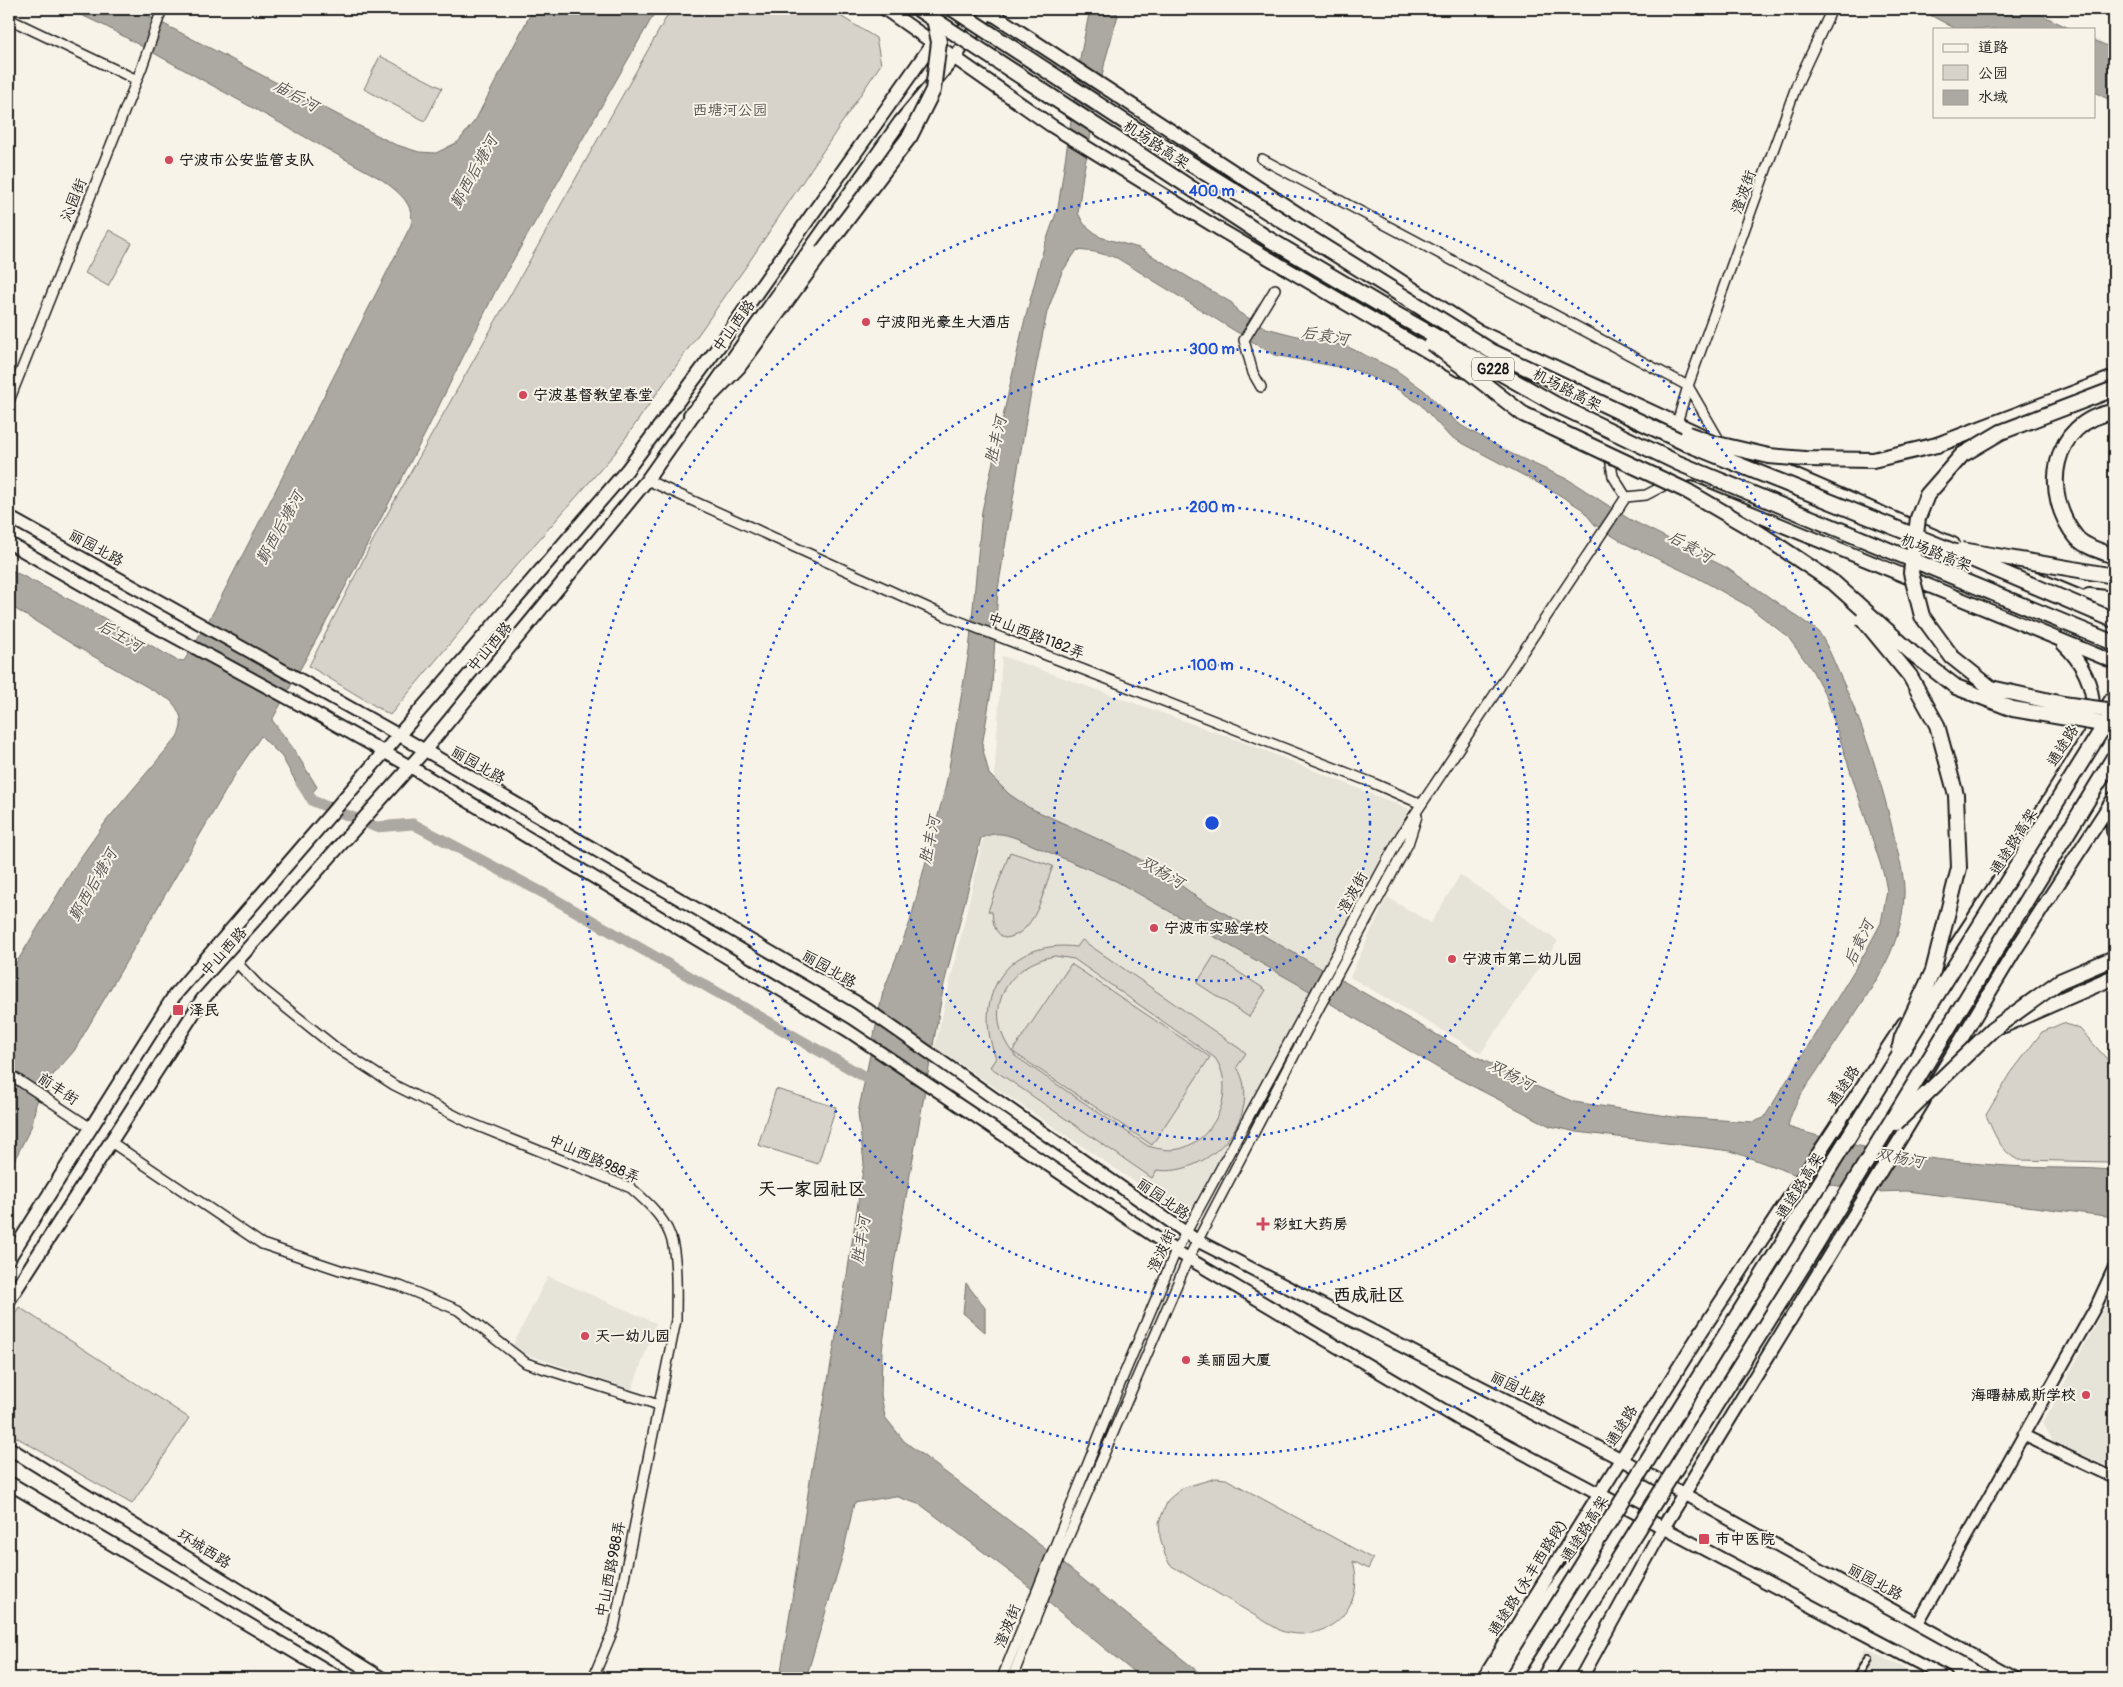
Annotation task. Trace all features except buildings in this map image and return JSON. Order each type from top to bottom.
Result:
[{"type":"highway","name":"机场路高架","points":[[918,9],[1267,238],[1394,313],[1555,404],[1678,463],[2114,643]]},
{"type":"highway","points":[[691,414],[738,367],[910,136],[933,90],[939,42],[932,9]]},
{"type":"highway","name":"机场路高架","points":[[953,9],[1151,139],[1491,351],[1686,443],[1943,547],[2114,620]]},
{"type":"highway","points":[[1394,313],[1523,414],[1687,491],[1759,532],[1834,583],[1912,653],[1956,687],[2013,709],[2114,727]]},
{"type":"highway","points":[[1600,403],[1713,443],[1769,456],[1805,459],[1873,460],[1937,445],[2114,378]]},
{"type":"highway","points":[[2114,389],[2001,432],[1962,455],[1927,495],[1918,518],[1910,574],[1922,616],[1952,656],[1991,688],[2063,704],[2114,711]]},
{"type":"highway","points":[[2114,412],[2106,413],[2080,426],[2059,452],[2055,490],[2062,516],[2078,539],[2114,556]]},
{"type":"highway","points":[[1943,547],[2114,576]]},
{"type":"highway","points":[[1834,583],[1910,676],[1936,725],[1956,794],[1958,868],[1933,971],[1902,1037],[1897,1062]]},
{"type":"highway","name":"通途路高架","points":[[1512,1678],[2114,711]]},
{"type":"highway","points":[[1545,1677],[1882,1137],[2114,756]]},
{"type":"highway","points":[[2114,799],[2114,831]]},
{"type":"highway","points":[[1882,1137],[1992,1030],[2060,980],[2114,958]]},
{"type":"highway","points":[[1992,1030],[2114,977]]},
{"type":"highway","points":[[1495,1678],[1530,1621],[1608,1524]]},
{"type":"main road","points":[[885,9],[1052,126],[1228,234],[1529,411],[1674,480],[2114,662]]},
{"type":"main road","name":"中山西路","points":[[9,1258],[174,996],[397,734],[627,470],[719,346],[933,43],[963,9]]},
{"type":"main road","points":[[988,10],[1476,330],[1721,443],[2114,610]]},
{"type":"main road","name":"中山西路","points":[[9,1300],[202,1000],[237,963],[424,751],[647,480],[691,414],[900,122],[954,58],[988,10]]},
{"type":"main road","name":"丽园北路","points":[[9,517],[397,734],[858,1003],[941,1063],[1198,1240],[1620,1459],[2015,1678]]},
{"type":"main road","points":[[9,543],[160,629],[383,751],[847,1030],[1176,1251],[1462,1421],[1947,1678]]},
{"type":"main road","points":[[2070,592],[2114,598]]},
{"type":"main road","points":[[2057,639],[2077,658],[2086,673],[2094,700],[2093,727]]},
{"type":"main road","name":"通途路","points":[[1599,1494],[1802,1179],[1999,880],[2114,695]]},
{"type":"main road","points":[[1581,1678],[1663,1528],[2014,952],[2114,799]]},
{"type":"main road","name":"环城西路","points":[[9,1448],[381,1678]]},
{"type":"main road","points":[[9,1483],[329,1676]]},
{"type":"main road","name":"通途路 (永丰西路段)","points":[[1484,1678],[1599,1494]]},
{"type":"street","name":"澄波街","points":[[1677,423],[1688,386],[1797,84],[1832,9]]},
{"type":"street","name":"沁园街","points":[[9,401],[137,80],[161,12]]},
{"type":"street","points":[[9,19],[137,80]]},
{"type":"street","points":[[1262,159],[1688,386],[1721,443]]},
{"type":"street","points":[[1261,387],[1253,373],[1244,340],[1275,289]]},
{"type":"street","points":[[1609,450],[1613,476],[1625,498],[1646,495],[1674,480]]},
{"type":"street","name":"中山西路1182弄","points":[[647,480],[946,616],[1373,782],[1420,804]]},
{"type":"street","name":"澄波街","points":[[1002,1678],[1034,1609],[1176,1251],[1186,1232],[1328,968],[1420,804],[1625,498]]},
{"type":"street","name":"澄波街","points":[[1057,1551],[1188,1258],[1338,972],[1408,844],[1420,804]]},
{"type":"street","name":"中山西路988弄","points":[[237,963],[260,987],[329,1042],[394,1085],[468,1122],[631,1188],[652,1205],[670,1235],[676,1282],[676,1320],[614,1628],[593,1678]]},
{"type":"street","name":"前丰街","points":[[9,1074],[91,1128]]},
{"type":"street","points":[[111,1142],[262,1244],[340,1270],[400,1286],[458,1310],[526,1362],[659,1405]]},
{"type":"street","points":[[1918,1623],[2096,1306],[2114,1267]]},
{"type":"street","points":[[2024,1434],[2114,1478]]},
{"type":"street","name":"澄波街","points":[[1012,1678],[1034,1609]]},
{"type":"street","points":[[1856,1678],[1868,1660]]},
{"type":"shaded area","name":"宁波市实验学校","points":[[1002,656],[1246,743],[1409,809],[1187,1217],[935,1047],[993,798]]},
{"type":"shaded area","name":"宁波市第二幼儿园","points":[[1460,875],[1558,941],[1481,1053],[1350,977],[1387,897],[1431,923]]},
{"type":"shaded area","name":"天一幼儿园","points":[[548,1276],[656,1323],[632,1390],[511,1349]]},
{"type":"shaded area","name":"海曙赫威斯学校","points":[[2114,1290],[2114,1469],[2053,1441],[2043,1423]]},
{"type":"shaded area","points":[[1865,1648],[1924,1678],[1850,1678]]},
{"type":"green space","name":"西塘河公园","points":[[671,9],[829,9],[876,38],[881,64],[747,265],[615,453],[499,585],[390,715],[309,666],[381,525]]},
{"type":"green space","points":[[380,56],[442,88],[425,121],[364,89]]},
{"type":"green space","points":[[109,230],[132,243],[108,286],[85,273]]},
{"type":"green space","points":[[1010,852],[1053,866],[1042,899],[1031,920],[1016,935],[1005,938],[996,930],[992,912],[988,911]]},
{"type":"green space","points":[[1082,940],[1246,1053],[1237,1067],[1244,1086],[1244,1105],[1238,1123],[1227,1140],[1212,1154],[1195,1164],[1176,1170],[1157,1170],[1152,1178],[990,1067],[996,1058],[989,1035],[988,1013],[992,993],[1001,976],[1014,962],[1031,952],[1052,947],[1077,947]],"holes":[[[1055,956],[1074,959],[1215,1058],[1221,1070],[1224,1084],[1223,1098],[1219,1112],[1212,1124],[1192,1144],[1171,1150],[1148,1146],[1015,1056],[1013,1052],[1152,1145],[1210,1057],[1071,964],[1012,1052],[1003,1036],[999,1020],[999,1005],[1004,991],[1012,979],[1024,968],[1038,961]]]},
{"type":"green space","points":[[1214,956],[1266,990],[1249,1017],[1197,983]]},
{"type":"green space","points":[[2063,1023],[2080,1029],[2114,1067],[2114,1158],[2109,1162],[2018,1160],[2002,1147],[1986,1115],[2011,1073],[2042,1032]]},
{"type":"green space","points":[[776,1089],[836,1107],[818,1164],[758,1145]]},
{"type":"green space","points":[[19,1307],[189,1418],[132,1504],[9,1433],[9,1323]]},
{"type":"green space","points":[[1216,1478],[1226,1479],[1373,1559],[1368,1569],[1353,1561],[1356,1578],[1354,1594],[1340,1619],[1314,1633],[1298,1634],[1281,1631],[1170,1565],[1160,1537],[1159,1522],[1168,1500],[1182,1488]]},
{"type":"water","points":[[68,9],[135,9],[394,144],[419,152],[436,153],[458,142],[476,119],[533,9],[657,9],[496,290],[426,432],[341,595],[272,720],[293,748],[317,787],[306,800],[282,757],[261,736],[236,773],[74,1051],[47,1082],[36,1104],[32,1125],[9,1171],[9,975],[78,861],[107,820],[177,737],[181,727],[181,717],[170,700],[72,644],[9,605],[9,569],[90,610],[176,660],[184,661],[214,611],[411,225],[412,217],[404,198],[381,179],[105,26]]},
{"type":"water","points":[[1090,9],[1114,9],[1118,15],[1105,61],[1083,175],[1078,213],[1084,224],[1100,237],[1139,248],[1232,303],[1238,312],[1266,328],[1346,346],[1396,370],[1425,391],[1446,413],[1462,426],[1510,453],[1569,480],[1629,519],[1727,568],[1818,631],[1822,637],[1851,701],[1873,760],[1900,861],[1904,882],[1904,896],[1900,926],[1886,963],[1798,1099],[1788,1127],[1842,1142],[1925,1158],[2021,1167],[2114,1170],[2114,1217],[1906,1191],[1875,1192],[1832,1185],[1791,1173],[1731,1151],[1577,1132],[1550,1126],[1443,1071],[1296,983],[1116,881],[1016,838],[999,834],[986,836],[981,838],[944,984],[894,1264],[882,1351],[881,1395],[885,1417],[904,1441],[1024,1532],[1206,1678],[1141,1678],[1022,1581],[921,1505],[895,1496],[854,1503],[843,1554],[806,1678],[780,1678],[810,1480],[847,1275],[864,1163],[858,1113],[883,992],[910,922],[946,785],[969,651],[982,511],[1023,327],[1044,247],[1058,208],[1081,53]],"holes":[[[1077,250],[1095,252],[1117,258],[1274,355],[1355,370],[1394,387],[1420,404],[1449,436],[1553,491],[1582,509],[1595,525],[1624,543],[1696,577],[1748,606],[1788,637],[1812,670],[1826,696],[1884,875],[1887,891],[1881,923],[1866,951],[1764,1118],[1753,1122],[1674,1117],[1574,1102],[1533,1085],[1467,1052],[1198,898],[1162,871],[1124,851],[1028,807],[1009,794],[989,774],[982,746],[992,686],[998,589],[1028,408],[1047,312],[1062,272]]]},
{"type":"water","points":[[1919,9],[2029,9],[2069,28],[1954,28]]},
{"type":"water","points":[[2096,41],[2114,49],[2114,102],[2096,93]]},
{"type":"water","points":[[966,1283],[985,1308],[985,1332],[963,1313]]},
{"type":"waterway","points":[[301,783],[313,801],[376,827],[413,824],[549,896],[879,1085]]},
{"type":"place","name":"宁波市公安监管支队","points":[[169,160]]},
{"type":"place","name":"宁波阳光豪生大酒店","points":[[866,322]]},
{"type":"place","name":"宁波基督教望春堂","points":[[523,395]]},
{"type":"place","name":"宁波市实验学校","points":[[1154,928]]},
{"type":"place","name":"宁波市第二幼儿园","points":[[1452,959]]},
{"type":"place","name":"泽民","points":[[178,1010]]},
{"type":"place","name":"彩虹大药房","points":[[1263,1224]]},
{"type":"place","name":"天一幼儿园","points":[[585,1336]]},
{"type":"place","name":"美丽园大厦","points":[[1186,1360]]},
{"type":"place","name":"海曙赫威斯学校","points":[[2086,1395]]},
{"type":"place","name":"市中医院","points":[[1704,1539]]},
{"type":"district","name":"天一家园社区","points":[[812,1189]]},
{"type":"district","name":"西成社区","points":[[1369,1295]]},
{"type":"water label","name":"庙后河","points":[[296,96]]},
{"type":"water label","name":"鄞西后塘河","points":[[474,172]]},
{"type":"water label","name":"后袁河","points":[[1325,336]]},
{"type":"water label","name":"胜丰河","points":[[996,440]]},
{"type":"water label","name":"鄞西后塘河","points":[[280,528]]},
{"type":"water label","name":"后袁河","points":[[1690,547]]},
{"type":"water label","name":"后王河","points":[[120,636]]},
{"type":"water label","name":"胜丰河","points":[[930,840]]},
{"type":"water label","name":"双杨河","points":[[1162,872]]},
{"type":"water label","name":"鄞西后塘河","points":[[93,885]]},
{"type":"water label","name":"后袁河","points":[[1859,943]]},
{"type":"water label","name":"双杨河","points":[[1511,1075]]},
{"type":"water label","name":"双杨河","points":[[1900,1158]]},
{"type":"water label","name":"胜丰河","points":[[861,1240]]}]
